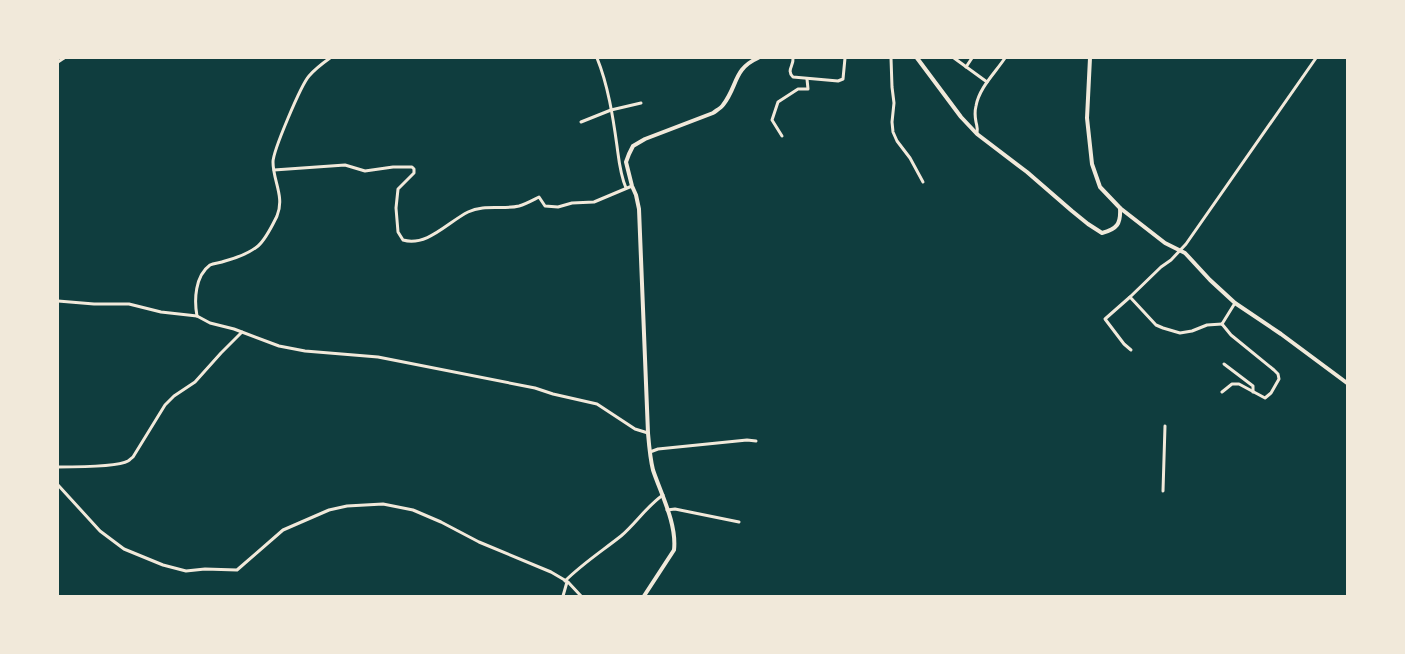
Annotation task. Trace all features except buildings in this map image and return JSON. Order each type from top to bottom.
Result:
[{"type":"street","points":[[58,62],[64,58]]},
{"type":"street","points":[[197,316],[195,306],[196,292],[199,280],[203,274],[211,265],[244,255],[258,246],[266,236],[277,214],[280,202],[274,170],[274,155],[302,88],[309,76],[330,58]]},
{"type":"street","points":[[597,58],[611,110],[619,167],[626,188]]},
{"type":"street","points":[[644,596],[674,550],[675,542],[663,495],[653,469],[650,452],[639,209],[626,162],[633,146],[714,113],[723,105],[742,69],[748,62],[758,58]]},
{"type":"street","points":[[793,58],[794,61],[790,70],[793,77],[838,81],[843,79],[845,58]]},
{"type":"street","points":[[891,58],[894,103],[892,122],[893,132],[897,141],[910,158],[923,182]]},
{"type":"street","points":[[917,58],[961,117],[977,134],[1052,193],[1072,212],[1088,224],[1102,233],[1110,231],[1117,226],[1120,218],[1120,208]]},
{"type":"street","points":[[954,58],[987,82]]},
{"type":"street","points":[[966,67],[972,58]]},
{"type":"street","points":[[977,134],[978,128],[976,122],[976,106],[979,96],[987,82],[1005,58]]},
{"type":"street","points":[[1090,58],[1087,118],[1092,164],[1100,187],[1120,208],[1165,243],[1181,250],[1235,303],[1281,334],[1347,383]]},
{"type":"street","points":[[1132,350],[1124,344],[1105,319],[1171,260],[1190,239],[1316,58]]},
{"type":"street","points":[[782,136],[772,120],[778,102],[798,89],[808,88],[807,79]]},
{"type":"street","points":[[581,122],[611,110],[640,102]]},
{"type":"street","points":[[274,170],[345,165],[365,171],[393,167],[412,167],[414,169],[414,173],[398,189],[396,208],[398,232],[403,240],[410,242],[426,238],[473,210],[486,207],[520,206],[539,197],[545,206],[558,207],[572,203],[594,202],[602,200],[632,186]]},
{"type":"street","points":[[1130,297],[1156,325],[1180,333],[1192,331],[1207,325],[1222,324]]},
{"type":"street","points":[[58,301],[94,304],[130,304],[161,312],[197,316],[210,323],[242,332],[279,346],[304,351],[378,357],[535,388],[553,394],[597,404],[635,429],[648,433]]},
{"type":"street","points":[[1222,324],[1235,303]]},
{"type":"street","points":[[1222,324],[1231,335],[1278,374],[1279,379],[1271,393],[1265,398],[1239,384],[1232,384],[1222,392]]},
{"type":"street","points":[[58,467],[128,462],[165,405],[174,396],[195,382],[242,332]]},
{"type":"street","points":[[1224,364],[1253,386],[1253,392]]},
{"type":"street","points":[[1163,491],[1165,426]]},
{"type":"street","points":[[650,452],[658,449],[747,440],[756,441]]},
{"type":"street","points":[[58,485],[100,531],[124,549],[163,566],[186,571],[205,569],[237,570],[283,530],[329,510],[347,506],[383,504],[413,510],[441,522],[479,542],[551,572],[566,582],[581,596]]},
{"type":"street","points":[[563,596],[566,582],[580,568],[622,535],[655,501],[663,495]]},
{"type":"street","points":[[667,510],[676,509],[739,522]]}]
